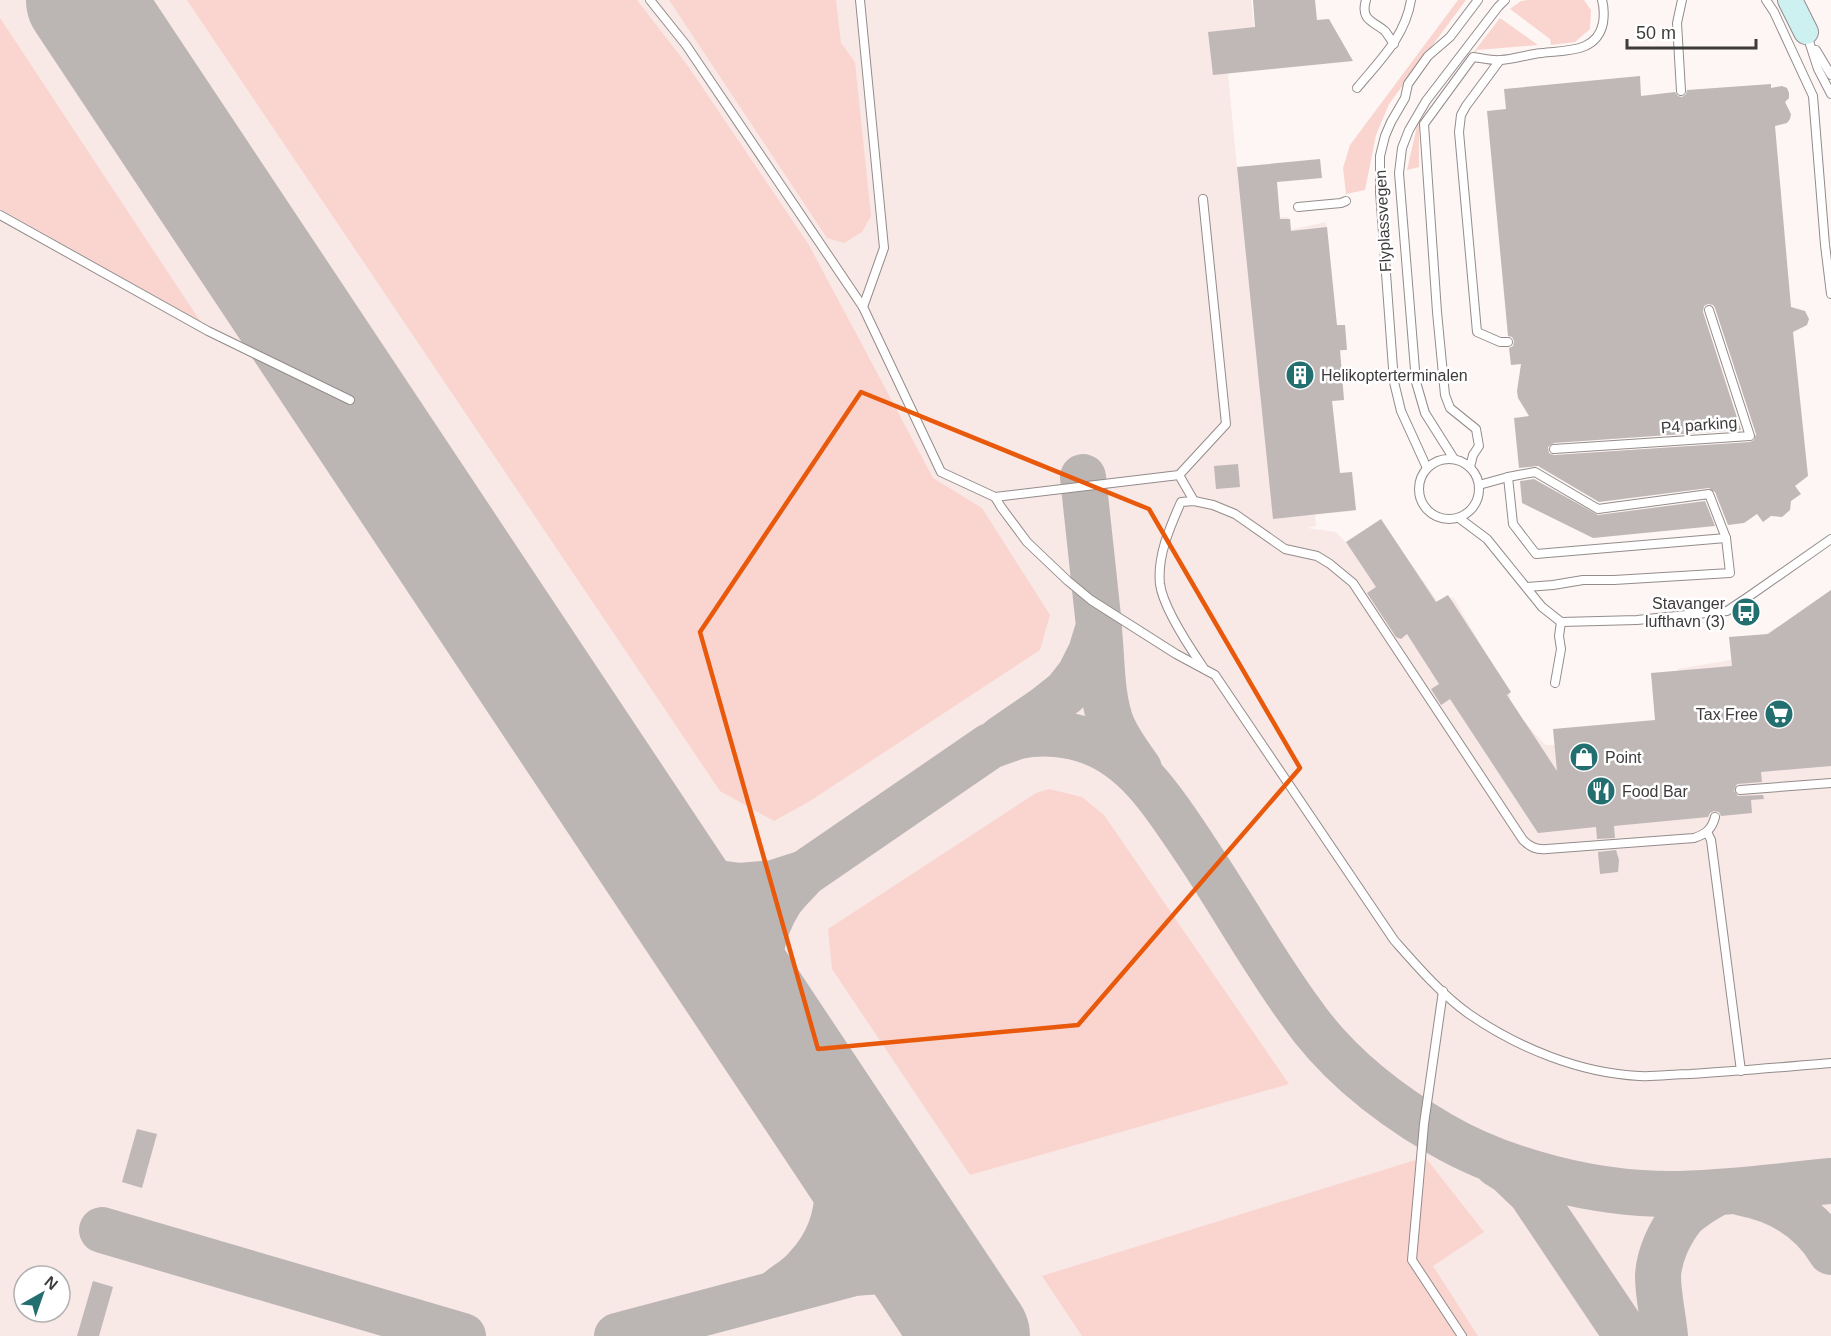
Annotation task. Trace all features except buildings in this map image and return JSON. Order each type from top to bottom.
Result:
[{"type":"street","points":[[1790,0],[1806,32]]},
{"type":"lane","points":[[650,0],[686,45],[863,307],[941,472],[995,496],[1179,475],[1226,424],[1203,199]]},
{"type":"lane","points":[[860,0],[885,248],[863,307]]},
{"type":"lane","points":[[1366,0],[1365,15],[1385,31],[1394,44]]},
{"type":"lane","points":[[1357,88],[1403,30],[1411,0]]},
{"type":"lane","name":"Flyplassvegen","points":[[1427,468],[1401,411],[1394,382],[1381,204],[1380,156],[1385,136],[1405,98],[1408,84],[1428,56],[1450,38],[1478,0]]},
{"type":"lane","points":[[1454,459],[1425,413],[1416,382],[1399,173],[1402,148],[1409,130],[1426,101],[1505,0]]},
{"type":"lane","points":[[1470,467],[1473,455],[1479,446],[1476,429],[1450,408],[1445,395],[1424,124],[1473,57],[1500,60],[1572,50],[1591,43],[1601,30],[1604,20],[1602,0]]},
{"type":"lane","points":[[1681,91],[1677,23],[1682,0]]},
{"type":"lane","points":[[1766,0],[1774,12],[1812,96],[1831,294]]},
{"type":"lane","points":[[1806,32],[1831,75]]},
{"type":"lane","points":[[1806,32],[1818,69],[1831,94]]},
{"type":"lane","points":[[1500,60],[1466,106],[1461,115],[1459,132],[1477,332],[1500,342],[1508,342]]},
{"type":"lane","points":[[1298,207],[1346,201]]},
{"type":"lane","points":[[0,215],[207,331],[350,400]]},
{"type":"lane","name":"P4 parking","points":[[1554,449],[1750,436],[1709,310]]},
{"type":"lane","points":[[1454,459],[1470,467],[1476,475],[1479,485],[1478,498],[1471,510],[1459,518],[1445,519],[1432,514],[1423,504],[1419,492],[1420,479],[1427,468],[1439,460],[1454,459]]},
{"type":"lane","points":[[1479,485],[1535,472],[1598,509],[1709,494],[1726,537],[1730,573],[1583,580],[1527,587]]},
{"type":"lane","points":[[1179,475],[1194,501]]},
{"type":"lane","points":[[1508,477],[1513,524],[1536,554],[1726,537]]},
{"type":"lane","points":[[995,496],[1000,507],[1027,542],[1083,594],[1113,615],[1215,675],[1394,940],[1418,968],[1468,1013],[1503,1034],[1541,1052],[1580,1066],[1608,1072],[1640,1076],[1741,1071],[1831,1063]]},
{"type":"lane","points":[[1205,670],[1187,644],[1165,601],[1160,585],[1163,550],[1181,502],[1194,501],[1213,505],[1235,514],[1285,549],[1317,556],[1353,583],[1522,840],[1529,846],[1547,849],[1694,838],[1707,832],[1715,817]]},
{"type":"lane","points":[[1459,518],[1487,539],[1542,607],[1561,622],[1637,620],[1727,611],[1831,539]]},
{"type":"lane","points":[[1555,683],[1561,649],[1559,636],[1561,622]]},
{"type":"lane","points":[[1740,790],[1831,783]]},
{"type":"lane","points":[[1707,832],[1711,840],[1741,1071]]},
{"type":"lane","points":[[1443,991],[1424,1124],[1412,1260],[1462,1336]]},
{"type":"highlighted area","points":[[861,392],[1149,509],[1300,768],[1078,1025],[818,1049],[700,632]]},
{"type":"shaded area","points":[[0,0],[1251,0],[1254,26],[1228,75],[1237,167],[1277,197],[1280,217],[1288,217],[1290,230],[1326,222],[1335,326],[1341,326],[1346,337],[1343,351],[1337,352],[1342,400],[1329,401],[1338,474],[1355,504],[1355,511],[1315,514],[1316,526],[1307,528],[1336,532],[1347,544],[1381,521],[1438,602],[1440,604],[1453,597],[1511,697],[1506,701],[1545,745],[1558,745],[1675,718],[1672,696],[1678,669],[1749,657],[1759,638],[1831,590],[1831,1336],[0,1336]]},
{"type":"shaded area","points":[[187,0],[637,0],[688,66],[809,245],[933,478],[982,508],[1050,615],[1040,650],[810,801],[774,821],[720,791]]},
{"type":"shaded area","points":[[669,0],[836,0],[841,43],[855,62],[871,216],[862,232],[844,243],[827,238]]},
{"type":"shaded area","points":[[1458,0],[1466,0],[1389,104],[1376,135],[1365,190],[1346,194],[1343,168],[1350,145]]},
{"type":"shaded area","points":[[1584,0],[1591,10],[1590,29],[1575,42],[1551,45],[1550,39],[1510,9],[1521,1]]},
{"type":"shaded area","points":[[0,18],[200,321],[0,209]]},
{"type":"shaded area","points":[[1500,18],[1538,45],[1477,50],[1419,126],[1419,167],[1407,170],[1417,126]]},
{"type":"shaded area","points":[[1049,789],[1082,797],[1104,815],[1289,1084],[970,1175],[832,969],[828,929],[1036,793]]},
{"type":"shaded area","points":[[1425,1157],[1484,1232],[1433,1266],[1478,1336],[1082,1336],[1042,1276]]},
{"type":"taxiway","points":[[1001,739],[1066,692],[1080,674],[1091,652],[1099,626],[1083,477]]},
{"type":"taxiway","points":[[1099,630],[1103,687],[1110,720],[1119,739],[1139,769]]},
{"type":"taxiway","points":[[631,823],[661,853],[698,877],[717,883],[740,886],[774,883],[805,873],[990,746],[1019,736],[1037,734],[1056,734],[1083,739],[1108,750],[1124,761],[1138,773],[1163,802],[1286,991],[1329,1047],[1382,1095],[1440,1134],[1465,1147],[1522,1170],[1581,1185],[1612,1190],[1690,1194],[1831,1181]]},
{"type":"taxiway","points":[[787,1057],[764,1009],[759,990],[759,963],[764,937],[774,912],[783,897],[805,873]]},
{"type":"taxiway","points":[[778,1291],[804,1271],[821,1248],[831,1229],[836,1209],[838,1188],[836,1167],[832,1146],[818,1104]]},
{"type":"taxiway","points":[[1497,1164],[1508,1171],[1531,1193],[1627,1336]]},
{"type":"taxiway","points":[[1665,1336],[1658,1276],[1663,1252],[1683,1216],[1718,1192]]},
{"type":"taxiway","points":[[1742,1193],[1782,1206],[1793,1213],[1814,1230],[1831,1252]]},
{"type":"taxiway","points":[[102,1230],[463,1336]]},
{"type":"taxiway","points":[[617,1336],[854,1273],[892,1271],[910,1275],[952,1306]]},
{"type":"runway","points":[[84,0],[972,1336]]},
{"type":"place","name":"Helikopterterminalen","points":[[1300,375]]},
{"type":"place","name":"Stavanger lufthavn (3)","points":[[1746,612]]},
{"type":"place","name":"Tax Free","points":[[1779,714]]},
{"type":"place","name":"Point","points":[[1584,757]]},
{"type":"place","name":"Food Bar","points":[[1601,791]]}]
